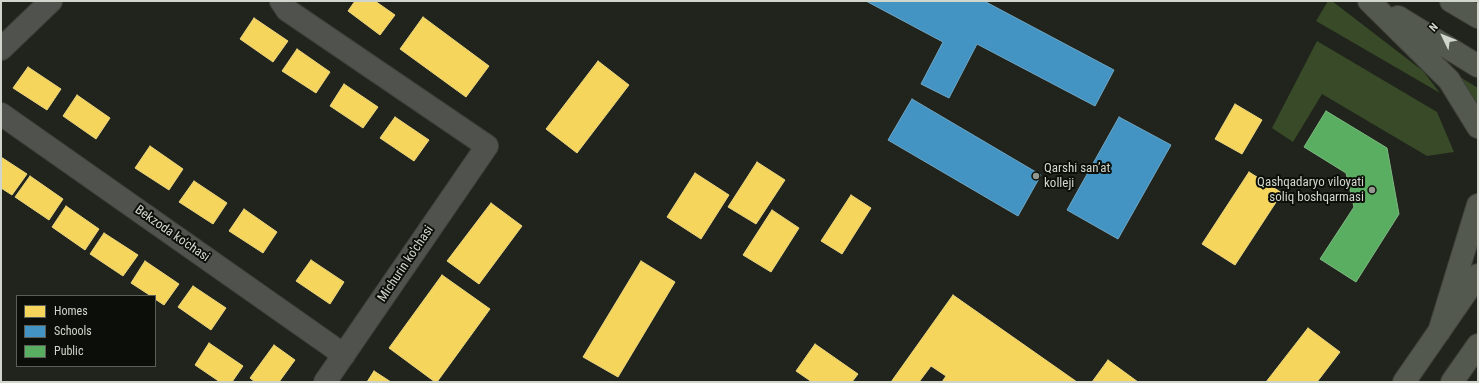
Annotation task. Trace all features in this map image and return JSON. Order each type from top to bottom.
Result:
[{"type":"main road","points":[[1370,1],[1478,66]]},
{"type":"main road","points":[[1370,1],[1449,80],[1478,127]]},
{"type":"main road","points":[[1451,1],[1478,17]]},
{"type":"main road","points":[[1439,332],[1478,205]]},
{"type":"main road","points":[[1404,382],[1478,275]]},
{"type":"main road","points":[[1452,382],[1478,345]]},
{"type":"street","points":[[1,49],[51,1]]},
{"type":"street","name":"Michurin ko'chasi","points":[[281,1],[287,10],[487,146],[325,382]]},
{"type":"street","name":"Bekzoda ko'chasi","points":[[1,114],[344,355]]},
{"type":"green space","points":[[1328,1],[1332,1],[1423,71],[1440,93],[1316,21]]},
{"type":"green space","points":[[1317,41],[1437,112],[1454,152],[1427,156],[1322,94],[1293,142],[1272,128]]},
{"type":"green space","points":[[1455,74],[1478,88],[1478,107]]},
{"type":"building: Homes","points":[[355,1],[375,1],[395,15],[380,35],[348,11]]},
{"type":"building: Homes","points":[[423,17],[489,66],[466,97],[400,49]]},
{"type":"building: Homes","points":[[254,18],[288,41],[273,62],[240,39]]},
{"type":"building: Homes","points":[[297,49],[330,72],[316,93],[282,71]]},
{"type":"building: Homes","points":[[598,61],[629,85],[577,153],[546,129]]},
{"type":"building: Homes","points":[[28,67],[61,89],[47,110],[13,88]]},
{"type":"building: Homes","points":[[344,84],[378,107],[363,128],[330,106]]},
{"type":"building: Homes","points":[[77,95],[110,118],[96,139],[63,116]]},
{"type":"building: Homes","points":[[1235,104],[1262,120],[1242,154],[1215,139]]},
{"type":"building: Homes","points":[[395,117],[429,140],[414,161],[380,138]]},
{"type":"building: Homes","points":[[150,146],[183,169],[169,190],[135,168]]},
{"type":"building: Homes","points":[[1,157],[27,174],[12,195],[1,188]]},
{"type":"building: Homes","points":[[757,162],[785,180],[756,224],[728,207]]},
{"type":"building: Homes","points":[[1249,172],[1282,193],[1235,265],[1202,244]]},
{"type":"building: Homes","points":[[695,173],[729,195],[701,239],[667,217]]},
{"type":"building: Homes","points":[[30,176],[63,199],[49,220],[15,197]]},
{"type":"building: Homes","points":[[194,181],[227,203],[213,224],[179,202]]},
{"type":"building: Homes","points":[[851,195],[871,208],[842,254],[821,241]]},
{"type":"building: Homes","points":[[491,203],[522,226],[479,284],[447,261]]},
{"type":"building: Homes","points":[[66,206],[99,229],[85,250],[52,227]]},
{"type":"building: Homes","points":[[244,209],[277,232],[263,253],[229,231]]},
{"type":"building: Homes","points":[[772,210],[799,228],[771,272],[743,255]]},
{"type":"building: Homes","points":[[104,233],[138,255],[123,276],[90,254]]},
{"type":"building: Homes","points":[[311,260],[344,282],[330,304],[296,281]]},
{"type":"building: Homes","points":[[145,261],[179,284],[164,305],[156,300],[156,295],[149,295],[131,283]]},
{"type":"building: Homes","points":[[641,261],[675,282],[618,377],[583,357]]},
{"type":"building: Homes","points":[[442,275],[490,309],[437,382],[435,382],[389,348]]},
{"type":"building: Homes","points":[[193,286],[226,308],[211,330],[178,307]]},
{"type":"building: Homes","points":[[953,295],[1077,382],[942,382],[946,376],[931,366],[919,382],[891,382]]},
{"type":"building: Homes","points":[[1308,328],[1340,352],[1317,382],[1266,382]]},
{"type":"building: Homes","points":[[209,343],[243,366],[232,382],[220,382],[195,365]]},
{"type":"building: Homes","points":[[815,344],[858,374],[852,382],[812,382],[796,371]]},
{"type":"building: Homes","points":[[274,345],[295,360],[279,382],[255,382],[250,378]]},
{"type":"building: Homes","points":[[1108,360],[1138,382],[1092,382]]},
{"type":"building: Homes","points":[[374,371],[391,382],[367,382]]},
{"type":"building: Schools","points":[[866,1],[984,1],[1114,70],[1095,106],[977,44],[949,98],[921,84],[943,42]]},
{"type":"building: Schools","points":[[912,99],[1041,175],[1018,216],[888,140]]},
{"type":"building: Schools","points":[[1119,117],[1171,145],[1118,239],[1067,210]]},
{"type":"building: Public","name":"Qashqadaryo viloyati soliq boshqarmasi","points":[[1326,111],[1387,148],[1399,214],[1356,282],[1320,259],[1354,207],[1346,173],[1304,147]]},
{"type":"place","name":"Qarshi san’at kolleji","points":[[1036,176]]},
{"type":"place","name":"Qashqadaryo viloyati soliq boshqarmasi","points":[[1372,190]]}]
